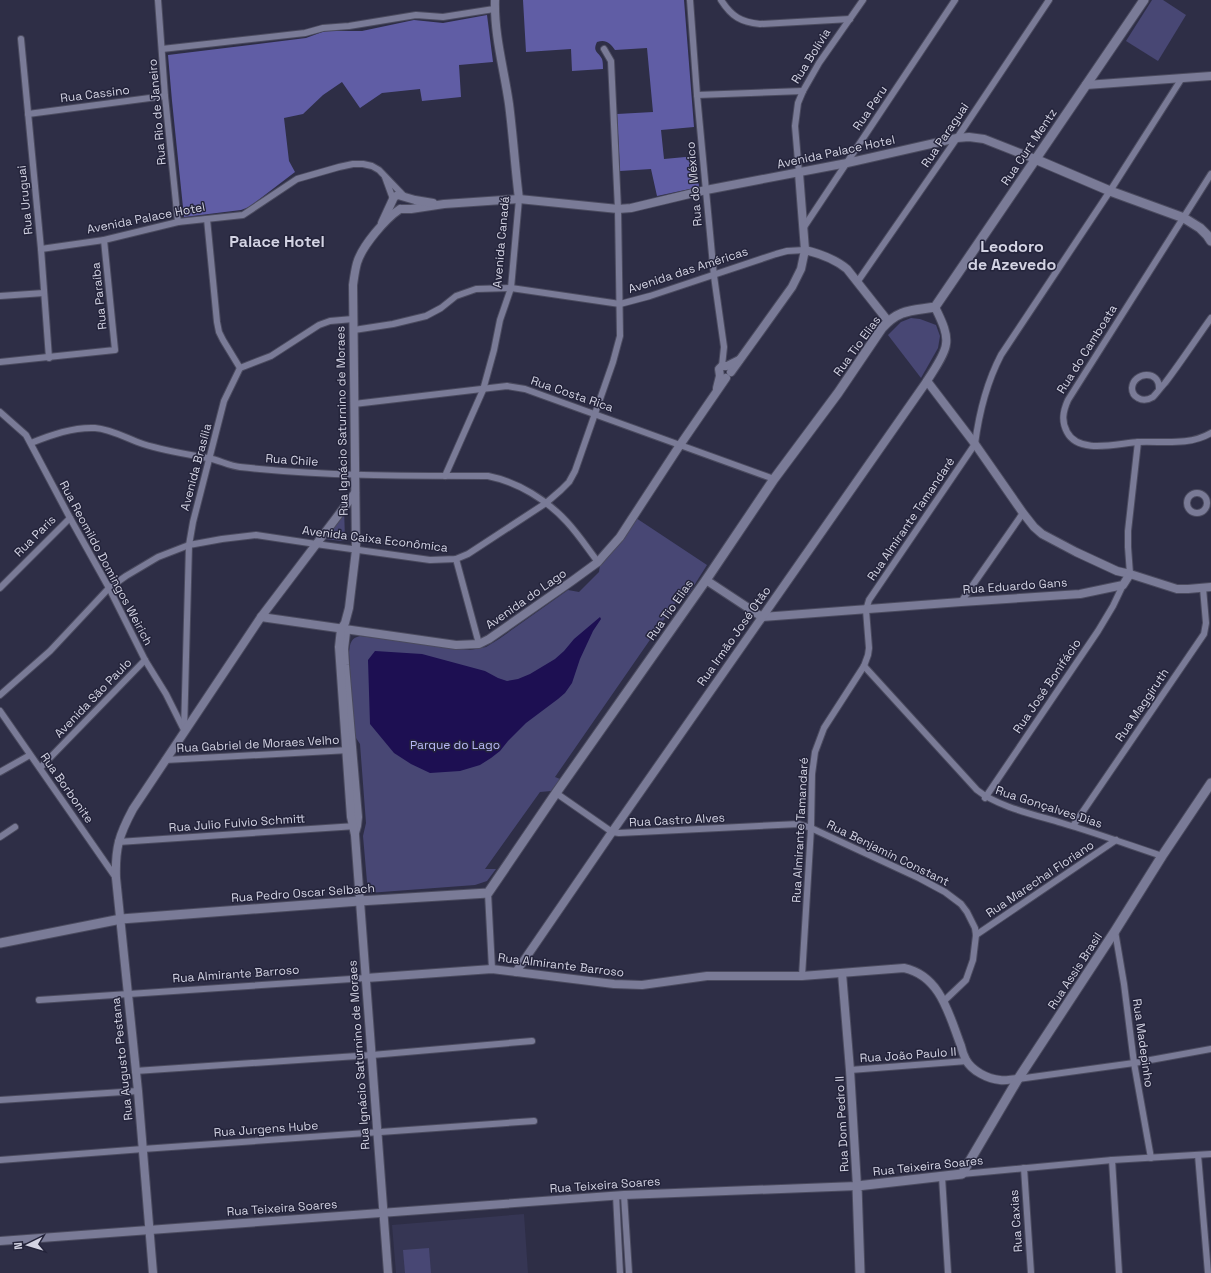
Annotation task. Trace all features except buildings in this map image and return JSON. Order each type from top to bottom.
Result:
[{"type":"main road","name":"Rua Curt Mentz","points":[[935,307],[1144,0]]},
{"type":"main road","name":"Avenida Palace Hotel","points":[[1036,159],[1110,191],[1184,218],[1200,228],[1211,241]]},
{"type":"main road","name":"Rua Tio Elias","points":[[488,893],[556,793],[706,580],[774,479],[838,393],[882,328],[888,321],[905,312],[935,307]]},
{"type":"main road","name":"Rua Assis Brasil","points":[[962,1174],[1018,1079],[1211,783]]},
{"type":"main road","name":"Rua Pedro Oscar Selbach","points":[[0,943],[121,919],[488,893]]},
{"type":"main road","name":"Rua Teixeira Soares","points":[[857,1186],[962,1174]]},
{"type":"main road","name":"Rua Dom Pedro II","points":[[857,1186],[860,1273]]},
{"type":"street","name":"Rua Rio de Janeiro","points":[[158,0],[165,96],[178,222]]},
{"type":"street","name":"Avenida Canadá","points":[[445,476],[483,390],[494,350],[500,320],[511,288],[519,199],[510,110],[499,53],[494,9],[495,0]]},
{"type":"street","name":"Rua do México","points":[[690,0],[714,276],[727,370]]},
{"type":"street","points":[[721,0],[733,15],[740,20],[750,23],[760,24],[850,19]]},
{"type":"street","name":"Rua Bolívia","points":[[805,250],[795,126],[798,103],[819,63],[863,0]]},
{"type":"street","name":"Rua Peru","points":[[804,227],[955,0]]},
{"type":"street","name":"Rua Paraguai","points":[[858,281],[957,138],[1049,0]]},
{"type":"street","points":[[162,49],[305,34],[323,28],[349,26],[416,15],[443,17],[494,9]]},
{"type":"street","name":"Rua Uruguai","points":[[21,39],[41,249],[49,358]]},
{"type":"street","name":"Avenida Caixa Econômica","points":[[0,695],[50,651],[108,588],[158,557],[189,545],[256,535],[430,560],[456,560],[468,554],[546,503],[569,482],[575,471],[595,414],[620,336],[618,209],[611,61],[604,49]]},
{"type":"street","points":[[1086,85],[1211,76]]},
{"type":"street","points":[[975,444],[988,382],[1001,355],[1110,191],[1182,78]]},
{"type":"street","points":[[697,94],[803,91]]},
{"type":"street","name":"Rua Cassino","points":[[28,114],[165,96]]},
{"type":"street","name":"Avenida Palace Hotel","points":[[401,209],[412,209],[444,204],[519,199],[618,209],[631,208],[706,190],[799,173],[957,138],[969,137],[984,139],[1036,159]]},
{"type":"street","name":"Avenida Palace Hotel","points":[[41,249],[104,240],[178,222],[243,215],[297,179],[353,164],[372,166],[379,170],[404,196],[422,202],[444,204]]},
{"type":"street","name":"Rua do Camboata","points":[[1211,174],[1068,400],[1063,418],[1063,424],[1069,435],[1077,443],[1090,446],[1138,442],[1184,442],[1196,440],[1211,433]]},
{"type":"street","points":[[384,175],[392,201],[394,206],[401,209],[406,204],[404,196],[398,194],[392,201]]},
{"type":"street","name":"Rua Ignácio Saturnino de Moraes","points":[[388,1273],[346,711],[344,627],[350,608],[356,550],[353,285],[357,262],[380,225],[392,201]]},
{"type":"street","name":"Rua Ignácio Saturnino de Moraes","points":[[380,225],[401,209]]},
{"type":"street","points":[[207,218],[219,332],[240,368],[271,356],[319,325],[330,321],[353,319]]},
{"type":"street","name":"Rua Paraíba","points":[[49,358],[115,350],[104,240]]},
{"type":"street","name":"Avenida das Américas","points":[[354,330],[393,324],[426,316],[441,308],[456,296],[476,289],[511,288],[620,304],[714,276],[776,254],[787,251],[805,250],[821,254],[839,262],[858,281],[888,321]]},
{"type":"street","name":"Avenida do Lago","points":[[260,617],[344,627],[456,645],[479,644],[489,639],[598,562],[620,537],[680,445],[716,394],[727,370],[742,359],[792,287],[801,269],[805,250]]},
{"type":"street","points":[[0,296],[44,293]]},
{"type":"street","name":"Rua Irmão José Otão","points":[[516,972],[927,381],[943,355],[946,345],[944,329],[935,307]]},
{"type":"street","points":[[1159,390],[1157,381],[1152,376],[1147,375],[1141,376],[1133,384],[1132,390],[1134,395],[1142,400],[1154,396],[1159,390],[1170,376],[1211,318]]},
{"type":"street","points":[[724,347],[727,360],[730,362],[727,370]]},
{"type":"street","points":[[0,362],[49,358]]},
{"type":"street","name":"Avenida Brasília","points":[[184,732],[189,545],[193,522],[224,401],[240,368]]},
{"type":"street","points":[[927,381],[975,444],[1023,513],[1034,527],[1042,534],[1117,571],[1177,589],[1207,587]]},
{"type":"street","name":"Rua Costa Rica","points":[[354,404],[507,386],[525,389],[774,479]]},
{"type":"street","name":"Rua Reomildo Domingos Weirich","points":[[0,412],[19,428],[31,443],[145,660],[166,694],[184,732]]},
{"type":"street","name":"Rua Chile","points":[[31,443],[61,432],[85,428],[96,428],[108,430],[162,450],[209,458],[238,467],[293,472],[488,476],[499,478],[526,491],[546,503],[567,522],[598,562]]},
{"type":"street","points":[[1123,585],[1130,574],[1128,531],[1138,442]]},
{"type":"street","name":"Rua Almirante Tamandaré","points":[[802,976],[811,828],[812,774],[815,752],[819,738],[864,666],[869,648],[866,610],[873,593],[975,444]]},
{"type":"street","name":"Rua Augusto Pestana","points":[[153,1273],[138,1091],[116,878],[116,854],[118,842],[133,809],[260,617],[355,493]]},
{"type":"street","points":[[1203,511],[1211,510]]},
{"type":"street","points":[[961,602],[1023,513]]},
{"type":"street","name":"Rua Paris","points":[[0,588],[70,518]]},
{"type":"street","points":[[456,560],[479,644]]},
{"type":"street","points":[[706,580],[762,617]]},
{"type":"street","name":"Rua Eduardo Gans","points":[[762,617],[1080,594],[1123,585]]},
{"type":"street","name":"Rua José Bonifácio","points":[[985,798],[1098,631],[1123,585]]},
{"type":"street","name":"Rua Maggiruth","points":[[1073,826],[1204,634],[1206,623],[1207,587]]},
{"type":"street","name":"Avenida São Paulo","points":[[40,768],[145,660]]},
{"type":"street","name":"Rua Gonçalves Dias","points":[[864,666],[985,798],[1162,856]]},
{"type":"street","name":"Rua Borbonite","points":[[0,710],[116,878]]},
{"type":"street","name":"Rua Gabriel de Moraes Velho","points":[[165,760],[349,750]]},
{"type":"street","points":[[0,772],[30,754]]},
{"type":"street","name":"Rua Castro Alves","points":[[556,793],[612,832],[619,833],[799,824],[811,828]]},
{"type":"street","points":[[0,837],[14,827]]},
{"type":"street","name":"Rua Benjamin Constant","points":[[811,828],[919,878],[946,892],[961,904],[975,928],[976,935],[973,960],[966,980],[944,1001]]},
{"type":"street","name":"Rua Julio Fulvio Schmitt","points":[[118,842],[355,829]]},
{"type":"street","name":"Rua Marechal Floriano","points":[[976,935],[1116,840]]},
{"type":"street","points":[[488,893],[492,969]]},
{"type":"street","name":"Rua Madepinho","points":[[1115,931],[1124,984],[1134,1063],[1152,1158]]},
{"type":"street","name":"Rua Almirante Barroso","points":[[39,1000],[492,969],[622,985],[642,985],[707,976],[802,976],[904,968],[920,973],[928,979],[944,1001],[967,1061]]},
{"type":"street","name":"Rua Dom Pedro II","points":[[842,973],[857,1186]]},
{"type":"street","points":[[136,1071],[372,1055],[532,1041]]},
{"type":"street","points":[[967,1061],[976,1070],[989,1077],[1000,1080],[1018,1079],[1134,1063],[1211,1049]]},
{"type":"street","name":"Rua João Paulo II","points":[[850,1070],[967,1061]]},
{"type":"street","points":[[0,1100],[138,1091]]},
{"type":"street","name":"Rua Jurgens Hube","points":[[0,1160],[534,1121]]},
{"type":"street","name":"Rua Teixeira Soares","points":[[962,1174],[1112,1160],[1211,1154]]},
{"type":"street","points":[[1198,1155],[1208,1273]]},
{"type":"street","points":[[1112,1160],[1119,1273]]},
{"type":"street","name":"Rua Caxias","points":[[1024,1168],[1031,1273]]},
{"type":"street","points":[[942,1177],[948,1273]]},
{"type":"street","name":"Rua Teixeira Soares","points":[[0,1241],[616,1195],[857,1186]]},
{"type":"street","points":[[616,1195],[620,1273]]},
{"type":"street","points":[[624,1195],[629,1273]]},
{"type":"street","points":[[619,1254],[628,1254]]},
{"type":"shaded area","points":[[523,0],[684,0],[694,127],[661,130],[664,159],[696,156],[699,187],[657,196],[651,169],[620,171],[617,114],[653,112],[647,48],[615,50],[608,42],[597,42],[595,48],[602,59],[603,69],[572,71],[571,49],[526,52]]},
{"type":"shaded area","points":[[487,15],[493,62],[459,65],[461,97],[422,101],[420,89],[382,93],[360,108],[342,82],[323,95],[303,114],[284,118],[289,161],[295,172],[249,207],[241,210],[184,217],[168,55],[306,38],[325,31],[362,31],[414,20],[443,23]]},
{"type":"shaded area","name":"Parque do Lago","points":[[600,617],[601,619],[593,631],[580,659],[572,683],[565,693],[526,723],[500,751],[480,765],[460,771],[430,773],[411,764],[394,753],[370,724],[368,660],[375,651],[422,654],[485,671],[507,681],[518,679],[530,674],[555,659],[574,639]]},
{"type":"shaded area","points":[[524,1214],[528,1273],[396,1273],[392,1225]]},
{"type":"green space","points":[[1152,0],[1163,0],[1186,15],[1158,61],[1126,41]]},
{"type":"green space","points":[[911,318],[920,319],[936,325],[940,336],[938,348],[921,378],[888,335],[901,322]]},
{"type":"green space","points":[[344,508],[345,540],[323,539]]},
{"type":"green space","name":"Parque do Lago","points":[[636,518],[707,565],[688,595],[681,595],[555,777],[560,779],[551,791],[540,792],[485,869],[496,869],[487,881],[475,885],[368,893],[363,836],[366,823],[360,744],[354,735],[349,652],[352,641],[360,636],[470,650],[486,647],[568,590],[579,592],[599,572],[600,565],[623,539]]},
{"type":"green space","points":[[429,1248],[431,1273],[405,1273],[403,1250]]},
{"type":"district","name":"Palace Hotel","points":[[277,241]]},
{"type":"district","name":"Leodoro de Azevedo","points":[[1012,255]]}]
